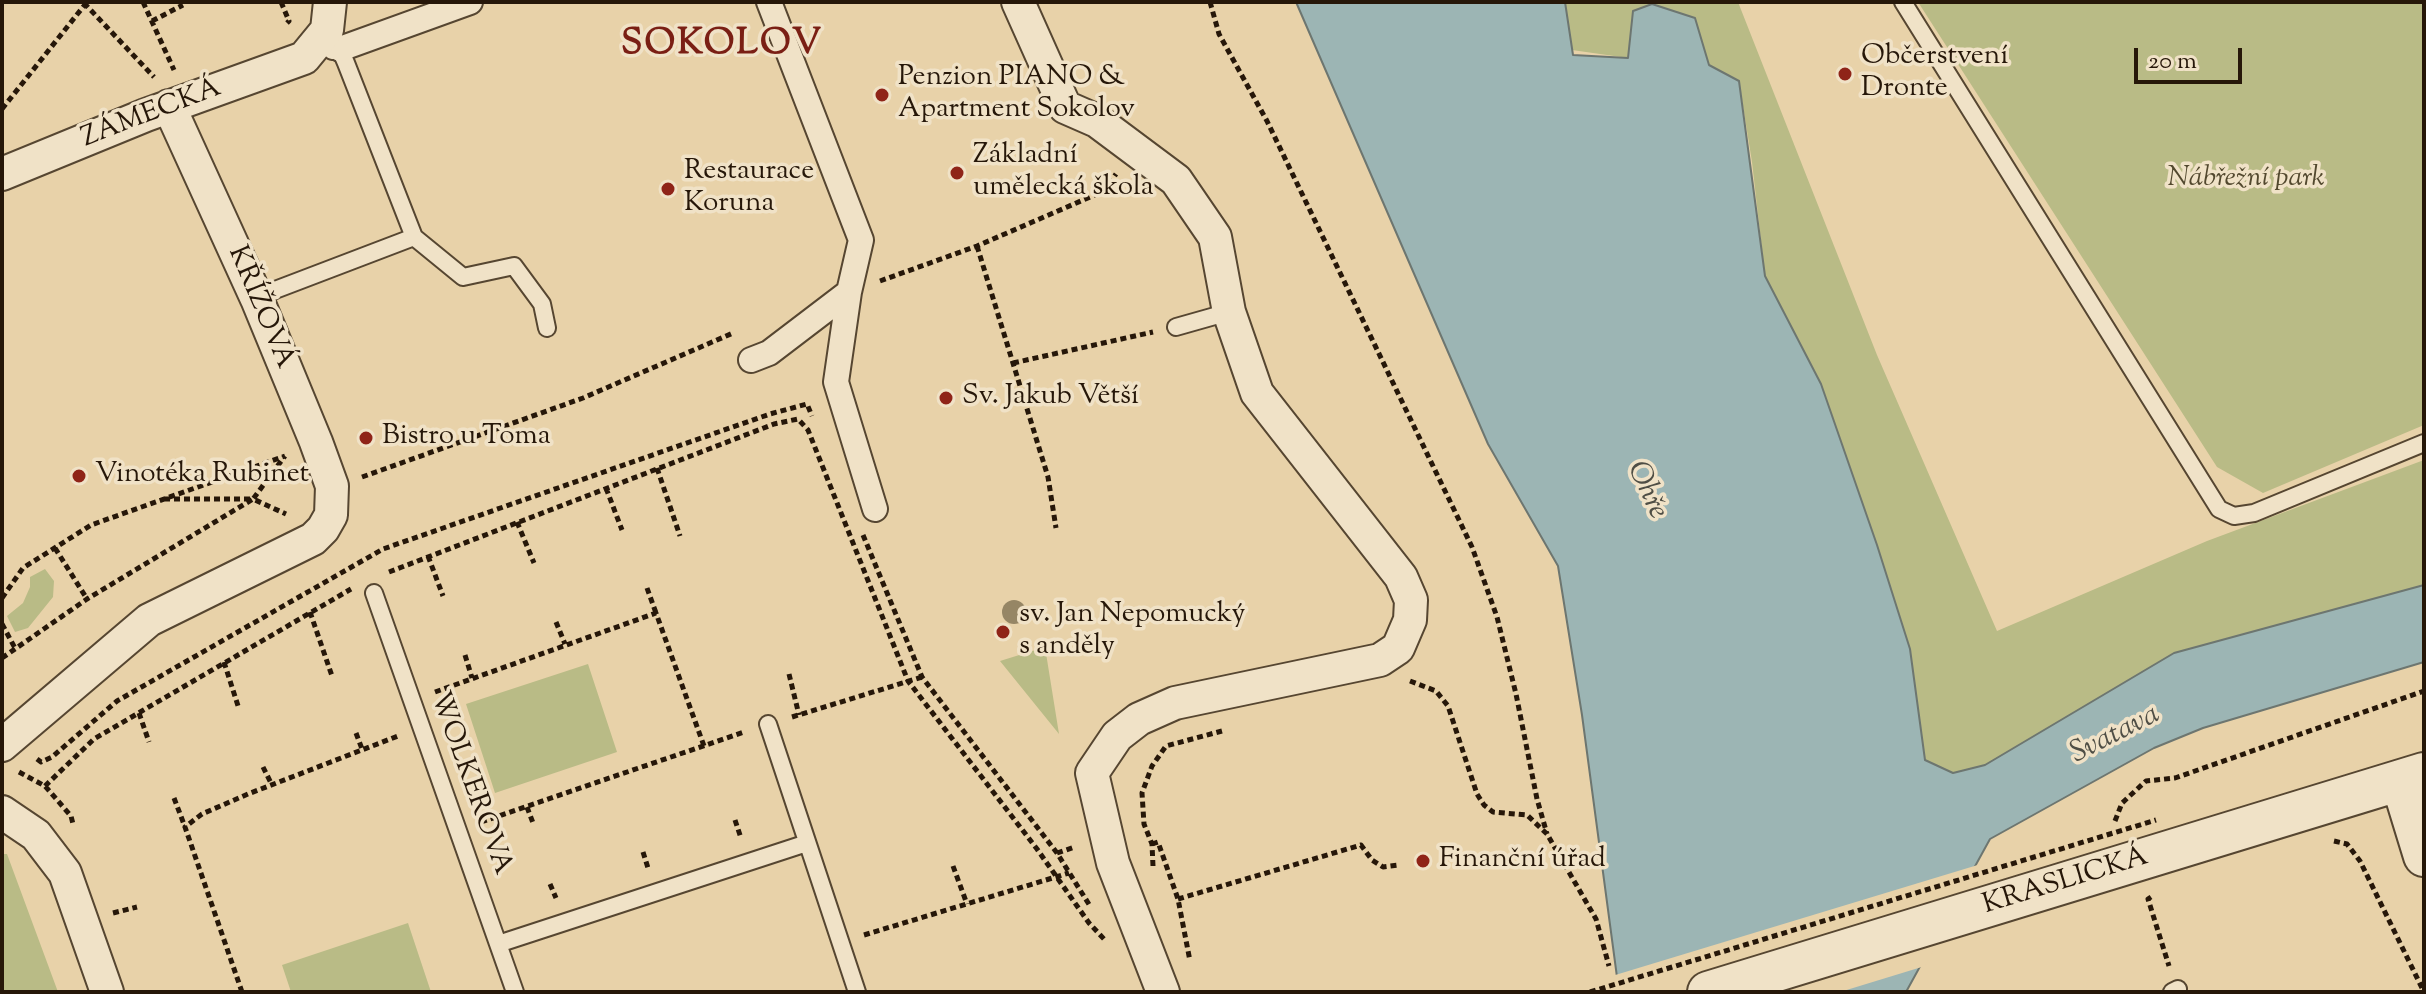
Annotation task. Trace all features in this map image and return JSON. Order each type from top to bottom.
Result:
[{"type":"street","points":[[304,58],[327,30],[330,2]]},
{"type":"street","points":[[340,49],[470,2]]},
{"type":"street","points":[[769,2],[861,240],[849,292],[836,382],[867,517]]},
{"type":"street","points":[[1018,2],[1065,107],[1097,121],[1176,180],[1215,237],[1229,312],[1257,393],[1401,577],[1411,600],[1410,620],[1398,648],[1380,660],[1175,703],[1139,719],[1117,736],[1092,773],[1113,863],[1163,992]]},
{"type":"street","name":"ZÁMECKÁ","points":[[2,174],[169,88],[304,58]]},
{"type":"street","name":"KŘÍŽOVÁ","points":[[5,742],[149,620],[313,539],[331,515],[332,486],[316,442],[169,88]]},
{"type":"street","points":[[760,357],[849,292]]},
{"type":"street","points":[[2412,777],[2424,856]]},
{"type":"street","name":"KRASLICKÁ","points":[[1708,992],[2160,837],[2412,777]]},
{"type":"street","points":[[2,812],[36,835],[65,873],[107,992]]},
{"type":"lane","points":[[1903,2],[2219,509],[2234,516],[2254,513],[2424,443]]},
{"type":"lane","points":[[304,58],[340,49],[414,237],[463,277],[514,266],[542,304],[547,328]]},
{"type":"lane","points":[[257,299],[414,237]]},
{"type":"lane","points":[[1176,327],[1229,312]]},
{"type":"lane","name":"WOLKEROVA","points":[[374,593],[515,992]]},
{"type":"lane","points":[[768,724],[856,992]]},
{"type":"lane","points":[[498,944],[807,843]]},
{"type":"path","points":[[143,2],[152,21],[169,88]]},
{"type":"path","points":[[1210,2],[1219,34],[1267,121],[1472,547],[1497,617],[1547,834],[1596,919],[1609,966]]},
{"type":"path","points":[[2,109],[85,3],[169,88]]},
{"type":"path","points":[[152,21],[183,5]]},
{"type":"path","points":[[849,292],[977,246],[1104,191],[1135,150]]},
{"type":"path","points":[[977,246],[1048,477],[1056,528]]},
{"type":"path","points":[[1013,363],[1176,327]]},
{"type":"path","points":[[354,480],[583,398],[742,330],[760,357]]},
{"type":"path","points":[[5,742],[41,762],[52,757],[117,701],[383,549],[770,414],[807,404],[812,418]]},
{"type":"path","points":[[379,575],[774,424],[798,419],[808,430],[908,681],[1089,923]]},
{"type":"path","points":[[2,598],[23,568],[91,525],[285,456],[316,442]]},
{"type":"path","points":[[2,658],[87,599],[253,499],[285,456]]},
{"type":"path","points":[[657,468],[680,536]]},
{"type":"path","points":[[606,488],[622,530]]},
{"type":"path","points":[[159,499],[253,499],[285,516],[292,507]]},
{"type":"path","points":[[867,517],[922,677],[1057,853],[1096,916]]},
{"type":"path","points":[[517,522],[534,563]]},
{"type":"path","points":[[55,548],[87,599]]},
{"type":"path","points":[[428,556],[443,596]]},
{"type":"path","points":[[45,786],[94,739],[356,587]]},
{"type":"path","points":[[647,588],[704,746]]},
{"type":"path","points":[[310,612],[332,676]]},
{"type":"path","points":[[412,701],[656,613]]},
{"type":"path","points":[[556,622],[565,644]]},
{"type":"path","points":[[2,624],[16,650]]},
{"type":"path","points":[[465,655],[472,678]]},
{"type":"path","points":[[224,662],[239,709]]},
{"type":"path","points":[[789,674],[799,715]]},
{"type":"path","points":[[458,830],[768,724],[922,677]]},
{"type":"path","points":[[1397,685],[1412,681],[1436,691],[1448,706],[1477,794],[1484,805],[1493,812],[1527,815],[1547,834]]},
{"type":"path","points":[[2115,821],[2122,803],[2146,781],[2175,778],[2424,691]]},
{"type":"path","points":[[139,713],[149,742]]},
{"type":"path","points":[[185,827],[202,814],[421,727]]},
{"type":"path","points":[[1192,970],[1178,899],[1158,842],[1152,844],[1144,824],[1142,793],[1152,766],[1166,746],[1227,730]]},
{"type":"path","points":[[356,733],[362,749]]},
{"type":"path","points":[[263,767],[272,785]]},
{"type":"path","points":[[174,798],[242,992]]},
{"type":"path","points":[[527,807],[533,823]]},
{"type":"path","points":[[1590,992],[2160,837]]},
{"type":"path","points":[[2323,838],[2347,844],[2360,861],[2424,992]]},
{"type":"path","points":[[1178,899],[1361,845],[1372,860],[1383,867],[1399,865]]},
{"type":"path","points":[[953,866],[967,904]]},
{"type":"path","points":[[840,942],[1069,873]]},
{"type":"path","points":[[2148,899],[2164,953]]},
{"type":"path","points":[[104,916],[137,907]]},
{"type":"green space","points":[[1565,2],[1738,2],[1877,355],[1997,631],[2207,541],[2424,460],[2424,587],[2015,749],[1985,765],[1953,773],[1925,760],[1910,649],[1877,545],[1821,384],[1765,276],[1739,81],[1709,65],[1695,18],[1633,11],[1628,58],[1572,50]]},
{"type":"green space","name":"Nábřežní park","points":[[1918,2],[2424,2],[2424,425],[2263,493],[2217,467]]},
{"type":"green space","points":[[45,569],[54,581],[53,597],[28,628],[15,632],[7,616],[23,603],[30,587],[30,577]]},
{"type":"green space","points":[[1045,647],[1059,734],[1000,661]]},
{"type":"green space","points":[[588,664],[617,752],[495,793],[466,704]]},
{"type":"green space","points":[[2,854],[7,854],[58,992],[2,992]]},
{"type":"green space","points":[[408,923],[431,992],[291,992],[282,965]]},
{"type":"water","points":[[1296,2],[1565,2],[1573,55],[1628,58],[1633,11],[1652,4],[1695,18],[1709,65],[1739,81],[1765,276],[1821,384],[1877,545],[1910,649],[1925,760],[1953,773],[1985,765],[2174,653],[2424,585],[2424,662],[2203,728],[2154,748],[1990,839],[1906,992],[1619,992],[1582,715],[1558,566],[1488,444]]},
{"type":"pier","points":[[1981,864],[1925,966],[1840,992],[1615,992],[1612,976]]},
{"type":"place","name":"Občerstvení Dronte","points":[[1845,74]]},
{"type":"place","name":"Penzion PIANO & Apartment Sokolov","points":[[882,95]]},
{"type":"place","name":"Základní umělecká škola","points":[[957,173]]},
{"type":"place","name":"Restaurace Koruna","points":[[668,189]]},
{"type":"place","name":"Sv. Jakub Větší","points":[[946,398]]},
{"type":"place","name":"Bistro u Toma","points":[[366,438]]},
{"type":"place","name":"Vinotéka Rubinet","points":[[79,476]]},
{"type":"place","name":"sv. Jan Nepomucký s anděly","points":[[1003,632]]},
{"type":"place","name":"Finanční úřad","points":[[1423,861]]},
{"type":"district","name":"SOKOLOV","points":[[722,47]]},
{"type":"water label","name":"Ohře","points":[[1645,491]]},
{"type":"water label","name":"Svatava","points":[[2116,736]]}]
